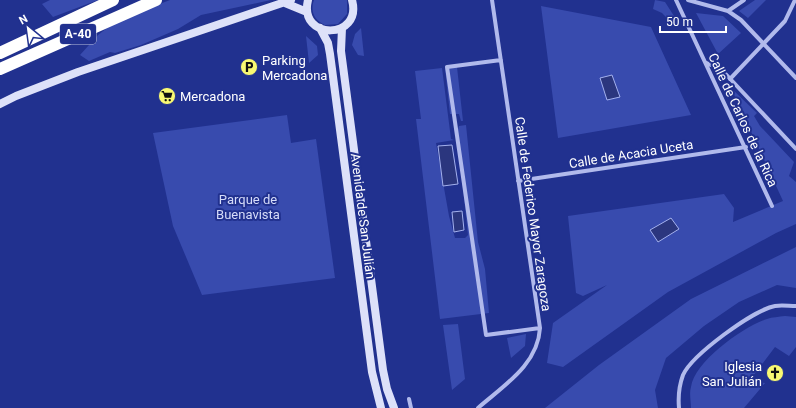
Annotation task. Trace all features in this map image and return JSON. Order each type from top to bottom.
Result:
[{"type":"highway","name":"A-40","points":[[0,53],[113,0]]},
{"type":"highway","name":"A-40","points":[[0,69],[156,0]]},
{"type":"highway","points":[[0,76],[61,42]]},
{"type":"main road","points":[[0,104],[16,96],[78,72],[288,1],[307,12],[308,0]]},
{"type":"main road","points":[[320,28],[333,31],[342,28],[351,18],[354,2]]},
{"type":"main road","name":"Avenida de San Julián","points":[[307,12],[311,20],[320,28],[328,42],[372,372],[381,408]]},
{"type":"main road","name":"Avenida de San Julián","points":[[342,28],[341,51],[381,354],[387,389],[394,408]]},
{"type":"street","name":"Calle de Federico Mayor Zaragoza","points":[[478,408],[526,366],[539,337],[540,328],[492,0]]},
{"type":"street","name":"Calle de Carlos de la Rica","points":[[676,0],[746,147],[772,206]]},
{"type":"street","points":[[688,0],[728,11],[741,20],[796,78]]},
{"type":"street","points":[[728,11],[744,0]]},
{"type":"street","points":[[730,79],[785,21],[795,0]]},
{"type":"street","points":[[501,60],[447,67],[455,124],[486,335],[540,328]]},
{"type":"street","points":[[706,63],[720,68],[796,149]]},
{"type":"street","name":"Calle de Acacia Uceta","points":[[518,181],[746,147]]},
{"type":"street","points":[[679,408],[678,396],[684,374],[696,357],[739,324],[774,306],[796,306]]},
{"type":"street","points":[[409,399],[411,408]]},
{"type":"green space","points":[[50,0],[98,0],[53,17],[42,4]]},
{"type":"green space","points":[[170,0],[271,0],[201,15],[178,29],[141,45],[115,53],[110,52],[89,61],[80,55],[98,35],[116,21]]},
{"type":"green space","points":[[314,0],[347,0],[347,14],[338,24],[325,25],[318,21],[314,15],[312,8]]},
{"type":"green space","points":[[655,0],[665,2],[674,16],[668,19],[662,13],[653,9]]},
{"type":"green space","points":[[755,0],[766,0],[748,18],[739,11]]},
{"type":"green space","points":[[541,6],[651,27],[691,115],[558,138]]},
{"type":"green space","points":[[696,13],[723,16],[741,33],[718,54]]},
{"type":"green space","points":[[361,28],[364,56],[358,55],[352,45],[355,34]]},
{"type":"green space","points":[[306,36],[317,46],[318,55],[309,63]]},
{"type":"green space","points":[[457,67],[463,121],[461,121],[459,114],[450,114],[445,68]]},
{"type":"green space","points":[[442,68],[451,139],[454,140],[436,143],[449,216],[455,238],[465,238],[468,235],[457,133],[459,126],[466,125],[478,242],[485,269],[489,313],[440,319],[416,119],[421,119],[415,71]]},
{"type":"green space","points":[[731,88],[757,113],[754,116],[760,126],[794,162],[789,176],[796,182],[796,224],[776,233],[668,292],[563,367],[547,363],[553,323],[607,285],[583,296],[576,293],[568,216],[724,194],[734,208],[733,222],[783,201]]},
{"type":"green space","name":"Parque de Buenavista","points":[[287,115],[291,143],[316,139],[335,278],[202,295],[173,226],[153,133]]},
{"type":"green space","points":[[796,247],[796,288],[777,285],[739,302],[704,326],[666,358],[655,390],[658,408],[545,408],[599,365],[691,299]]},
{"type":"green space","points":[[785,316],[796,317],[796,347],[789,356],[775,347],[750,380],[765,383],[744,408],[691,408],[690,389],[694,377],[710,356],[733,337],[757,323],[769,318]]},
{"type":"green space","points":[[458,324],[465,379],[452,390],[443,325]]},
{"type":"green space","points":[[526,334],[525,346],[511,358],[507,338]]},
{"type":"shaded area","points":[[612,75],[620,97],[607,100],[600,78]]},
{"type":"shaded area","points":[[452,145],[458,184],[443,186],[438,146]]},
{"type":"shaded area","points":[[462,211],[464,230],[454,232],[452,212]]},
{"type":"shaded area","points":[[671,218],[679,229],[658,242],[650,230]]},
{"type":"place","name":"Parking Mercadona","points":[[249,67]]},
{"type":"place","name":"Mercadona","points":[[167,96]]},
{"type":"place","name":"Iglesia San Julián","points":[[775,373]]}]
